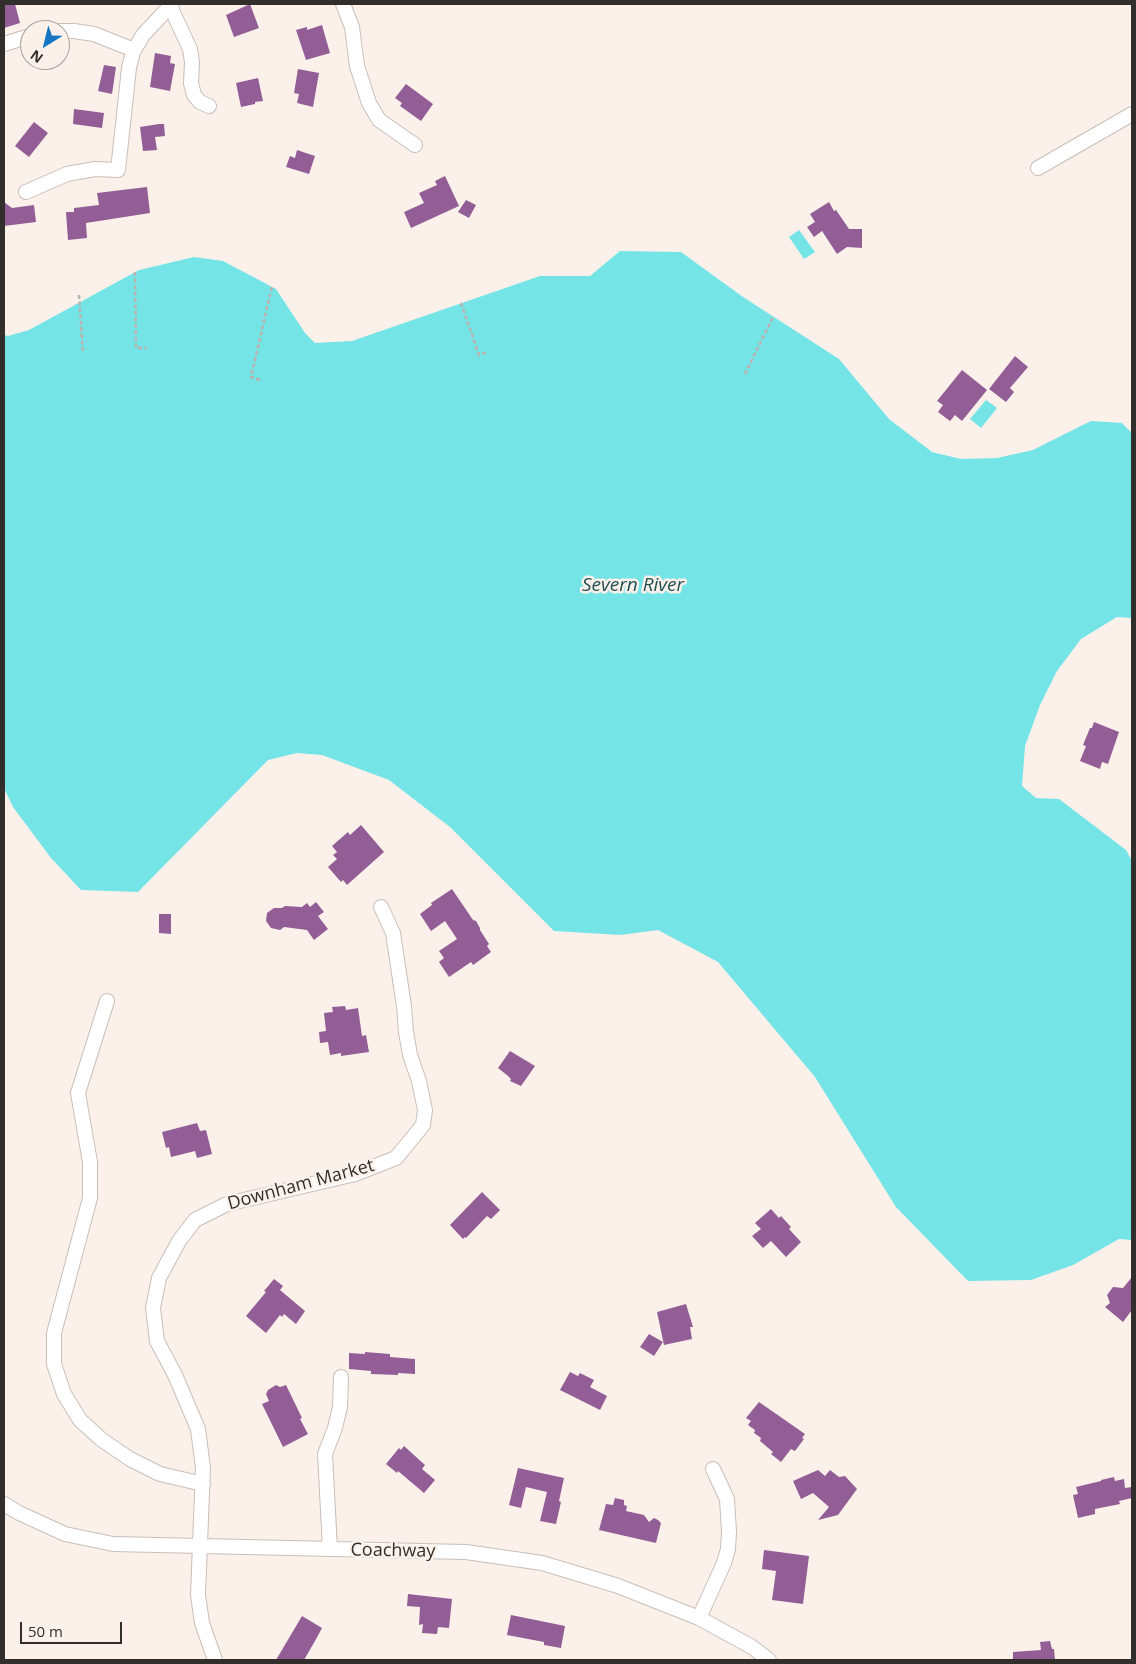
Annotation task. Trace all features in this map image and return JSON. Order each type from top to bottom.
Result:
[{"type":"street","points":[[344,4],[352,27],[357,66],[369,102],[379,120],[414,145]]},
{"type":"street","points":[[26,192],[67,174],[95,169],[118,170],[129,68],[134,50],[143,35],[171,5],[190,49],[192,62],[191,83],[194,95],[200,102],[209,106]]},
{"type":"street","points":[[70,31],[94,34],[134,50]]},
{"type":"street","points":[[4,44],[20,39]]},
{"type":"street","points":[[1038,168],[1132,114]]},
{"type":"street","name":"Downham Market","points":[[215,1660],[202,1624],[198,1595],[203,1468],[198,1429],[175,1374],[157,1341],[153,1308],[159,1278],[179,1241],[195,1220],[227,1204],[355,1174],[396,1158],[423,1124],[425,1110],[419,1081],[410,1055],[393,933],[381,907]]},
{"type":"street","points":[[107,1001],[78,1093],[90,1162],[90,1198],[54,1333],[54,1364],[64,1394],[80,1420],[102,1440],[130,1459],[160,1474],[202,1484]]},
{"type":"street","points":[[330,1549],[325,1454],[335,1428],[340,1407],[341,1377]]},
{"type":"street","points":[[699,1618],[724,1563],[728,1549],[727,1499],[713,1469]]},
{"type":"street","name":"Coachway","points":[[4,1504],[18,1513],[65,1534],[113,1544],[466,1552],[542,1563],[618,1586],[699,1618],[752,1648],[769,1660]]},
{"type":"path","points":[[135,272],[136,348],[147,348]]},
{"type":"path","points":[[260,380],[251,378],[272,286]]},
{"type":"path","points":[[79,295],[83,353]]},
{"type":"path","points":[[461,304],[479,355],[488,352]]},
{"type":"path","points":[[745,374],[773,317]]},
{"type":"water","points":[[799,230],[815,252],[804,259],[789,237]]},
{"type":"water","name":"Severn River","points":[[620,251],[681,252],[743,297],[839,359],[889,419],[932,452],[961,459],[997,458],[1033,450],[1091,421],[1122,423],[1132,433],[1132,618],[1117,617],[1081,639],[1057,671],[1040,705],[1025,746],[1022,786],[1036,798],[1059,799],[1126,850],[1132,861],[1132,1240],[1119,1239],[1073,1265],[1031,1280],[968,1281],[896,1207],[815,1077],[718,962],[658,930],[620,935],[554,931],[450,827],[389,780],[322,755],[297,753],[268,760],[138,892],[81,890],[51,858],[13,807],[4,788],[4,335],[8,336],[29,330],[139,270],[194,257],[223,261],[276,289],[305,333],[315,343],[352,341],[540,276],[590,276]]},
{"type":"water","points":[[986,400],[997,408],[981,428],[970,419]]},
{"type":"building","points":[[4,4],[15,4],[20,23],[4,28]]},
{"type":"building","points":[[250,4],[259,28],[234,37],[226,15]]},
{"type":"building","points":[[322,25],[330,53],[306,60],[296,30],[307,27],[307,30]]},
{"type":"building","points":[[155,53],[171,56],[170,63],[175,64],[170,91],[150,87]]},
{"type":"building","points":[[104,65],[116,67],[112,94],[98,91]]},
{"type":"building","points":[[298,69],[319,73],[313,107],[297,103],[299,94],[294,93]]},
{"type":"building","points":[[258,78],[263,101],[241,107],[236,83]]},
{"type":"building","points":[[406,84],[433,104],[421,121],[400,106],[402,103],[395,98]]},
{"type":"building","points":[[74,109],[104,113],[102,128],[73,124]]},
{"type":"building","points":[[34,122],[48,133],[29,157],[15,146]]},
{"type":"building","points":[[164,124],[165,136],[155,137],[157,150],[143,151],[140,127]]},
{"type":"building","points":[[297,150],[315,156],[309,174],[286,167],[290,156],[295,158]]},
{"type":"building","points":[[445,176],[459,206],[411,228],[404,212],[424,203],[419,193],[437,185],[435,181]]},
{"type":"building","points":[[147,187],[150,213],[86,223],[87,238],[68,240],[66,212],[74,212],[74,208],[99,205],[97,193]]},
{"type":"building","points":[[466,200],[476,205],[469,218],[458,212]]},
{"type":"building","points":[[4,202],[12,208],[34,205],[36,222],[4,226]]},
{"type":"building","points":[[829,202],[849,229],[862,229],[862,248],[847,247],[837,254],[822,231],[814,237],[807,227],[815,222],[810,214]]},
{"type":"building","points":[[1015,356],[1028,367],[1010,388],[1014,392],[1006,402],[989,389]]},
{"type":"building","points":[[962,370],[987,390],[962,421],[955,415],[950,421],[938,412],[943,405],[937,401]]},
{"type":"building","points":[[1094,722],[1119,732],[1108,764],[1102,762],[1100,769],[1080,761],[1086,746],[1083,745]]},
{"type":"building","points":[[361,825],[384,852],[347,885],[343,880],[341,882],[328,867],[337,859],[333,855],[337,852],[332,846],[348,832],[350,835]]},
{"type":"building","points":[[452,889],[473,920],[476,921],[489,944],[487,946],[491,952],[473,965],[471,962],[449,977],[439,962],[444,958],[439,951],[457,939],[445,921],[431,931],[420,914],[432,905],[431,903]]},
{"type":"building","points":[[316,902],[324,912],[318,916],[328,929],[314,940],[307,930],[284,927],[280,930],[271,928],[266,921],[267,913],[274,908],[285,906],[302,907],[307,903],[310,907]]},
{"type":"building","points":[[159,914],[171,914],[171,934],[159,933]]},
{"type":"building","points":[[345,1006],[346,1010],[358,1008],[362,1036],[366,1035],[369,1052],[341,1056],[341,1053],[330,1055],[328,1042],[320,1043],[319,1032],[326,1031],[324,1013],[333,1012],[332,1007]]},
{"type":"building","points":[[510,1051],[535,1066],[521,1086],[510,1081],[511,1079],[498,1068]]},
{"type":"building","points":[[197,1123],[200,1131],[206,1130],[212,1154],[197,1158],[195,1151],[171,1157],[169,1147],[166,1148],[162,1132]]},
{"type":"building","points":[[482,1192],[500,1210],[491,1219],[487,1216],[463,1239],[450,1225]]},
{"type":"building","points":[[771,1209],[791,1227],[789,1229],[801,1242],[786,1257],[771,1241],[763,1248],[752,1236],[761,1229],[755,1223]]},
{"type":"building","points":[[1132,1277],[1132,1310],[1123,1322],[1105,1307],[1110,1303],[1107,1295],[1113,1287],[1123,1288]]},
{"type":"building","points":[[274,1279],[283,1286],[280,1290],[305,1311],[296,1324],[284,1314],[282,1317],[280,1315],[266,1333],[246,1316]]},
{"type":"building","points":[[686,1304],[693,1327],[690,1327],[692,1339],[664,1345],[657,1312]]},
{"type":"building","points":[[649,1334],[663,1342],[654,1356],[640,1347]]},
{"type":"building","points":[[365,1352],[415,1359],[415,1374],[371,1374],[371,1371],[349,1369],[349,1353],[365,1354]]},
{"type":"building","points":[[570,1372],[578,1376],[580,1373],[594,1380],[590,1387],[607,1396],[600,1410],[560,1390]]},
{"type":"building","points":[[276,1385],[280,1387],[286,1385],[308,1434],[283,1447],[262,1404],[269,1401],[266,1394],[268,1390]]},
{"type":"building","points":[[759,1402],[805,1434],[802,1438],[804,1439],[795,1451],[791,1449],[781,1462],[771,1454],[773,1452],[760,1441],[761,1438],[754,1433],[755,1430],[748,1425],[751,1421],[746,1418]]},
{"type":"building","points":[[404,1446],[425,1465],[422,1469],[435,1480],[424,1493],[398,1471],[397,1473],[386,1464],[399,1448],[401,1450]]},
{"type":"building","points":[[518,1468],[564,1478],[556,1524],[540,1521],[547,1492],[526,1487],[521,1508],[509,1505]]},
{"type":"building","points":[[818,1470],[825,1476],[830,1470],[839,1477],[845,1476],[857,1489],[838,1515],[818,1520],[829,1507],[813,1493],[801,1499],[793,1481]]},
{"type":"building","points":[[1114,1477],[1115,1481],[1124,1479],[1125,1488],[1132,1487],[1132,1498],[1119,1501],[1120,1504],[1095,1509],[1095,1514],[1078,1518],[1073,1495],[1078,1494],[1076,1487]]},
{"type":"building","points":[[615,1498],[624,1500],[624,1505],[627,1506],[626,1511],[644,1515],[649,1522],[654,1518],[661,1523],[656,1543],[599,1530],[606,1504],[613,1505]]},
{"type":"building","points":[[764,1550],[809,1556],[803,1604],[772,1600],[776,1571],[762,1569]]},
{"type":"building","points":[[408,1594],[452,1599],[449,1628],[438,1627],[437,1634],[422,1633],[423,1624],[419,1625],[420,1607],[407,1606]]},
{"type":"building","points":[[511,1615],[565,1626],[561,1648],[544,1645],[544,1642],[507,1635]]},
{"type":"building","points":[[302,1616],[322,1628],[304,1660],[276,1660]]},
{"type":"building","points":[[1050,1641],[1052,1649],[1054,1649],[1055,1660],[1013,1660],[1013,1652],[1041,1650],[1040,1642]]}]
